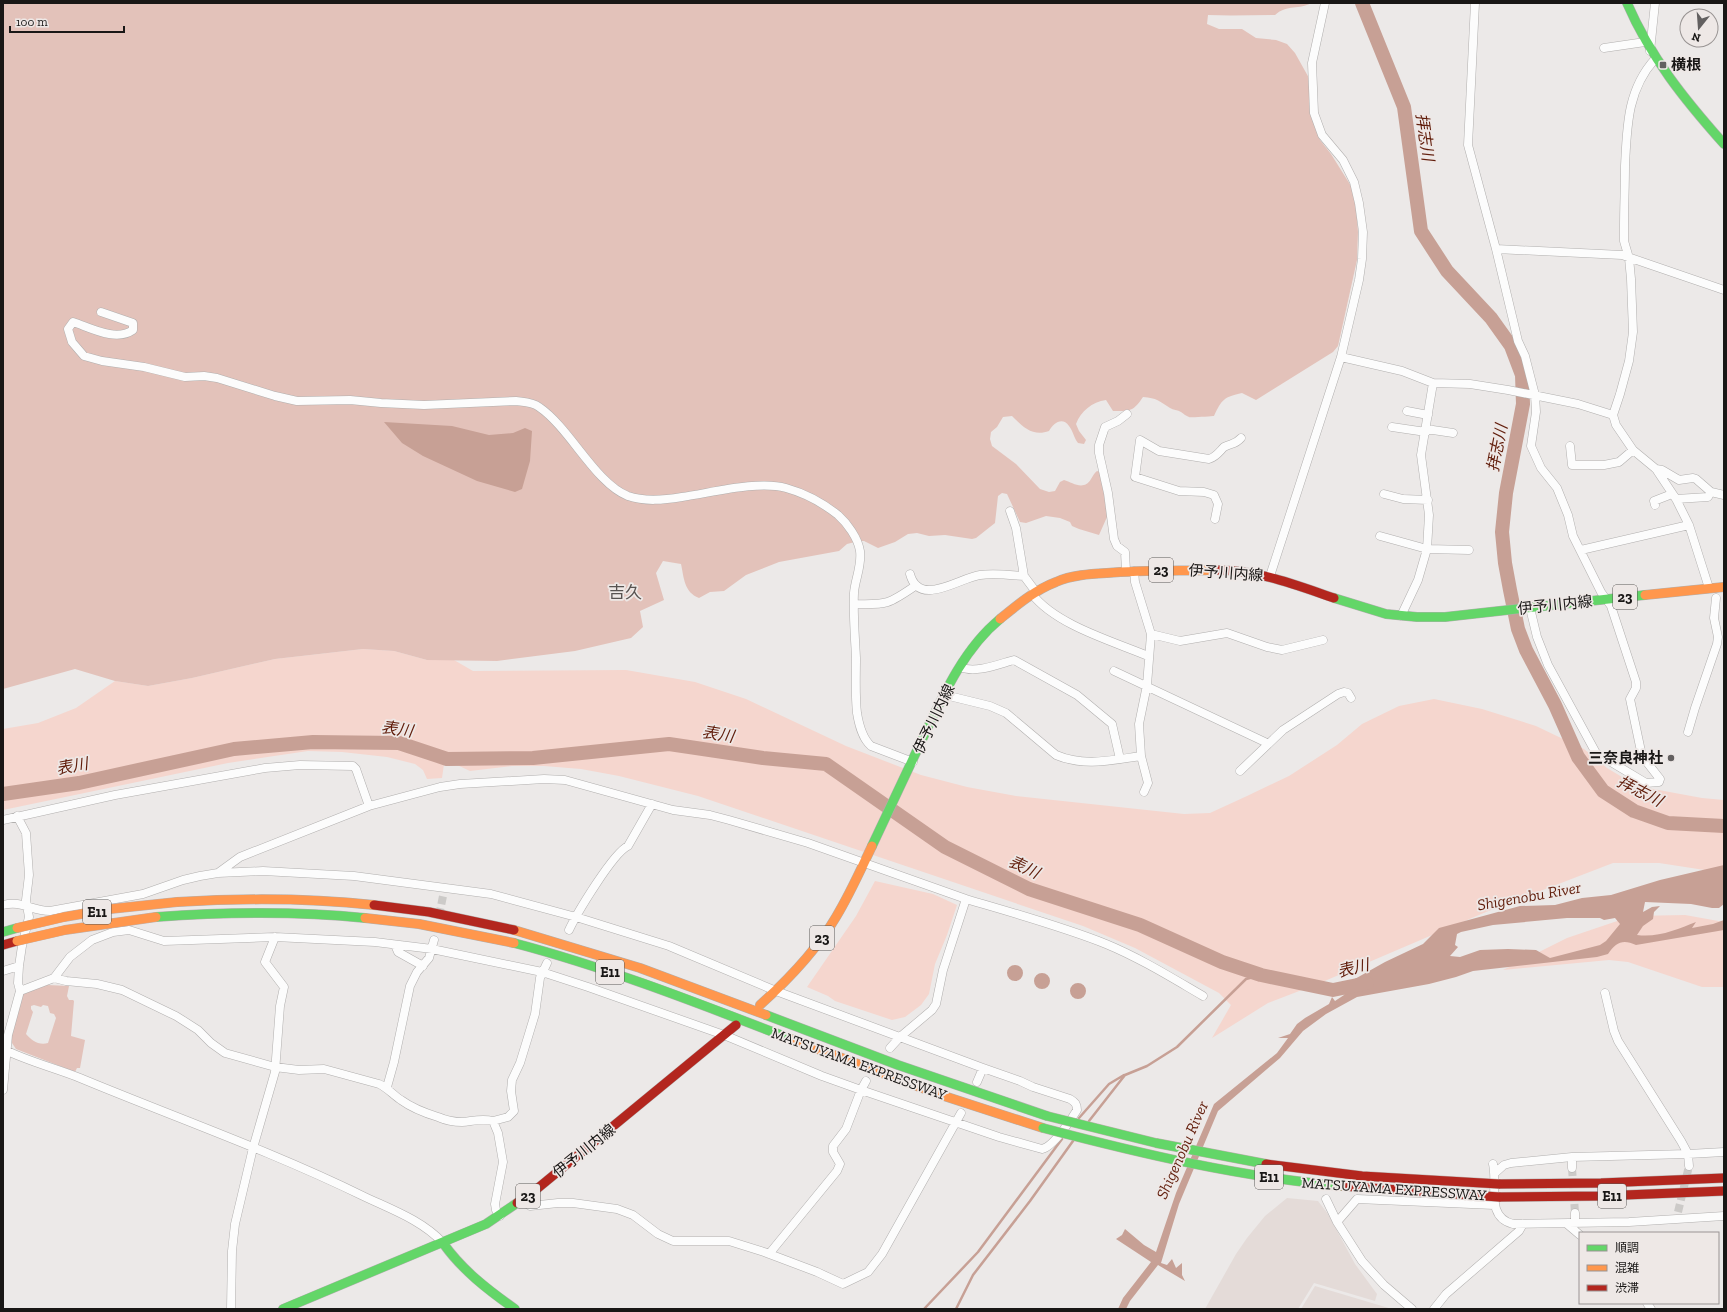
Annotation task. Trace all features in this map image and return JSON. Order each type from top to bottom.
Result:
[{"type":"main road","points":[[1628,3],[1645,42],[1674,87],[1724,144]]},
{"type":"main road","name":"伊予川内線","points":[[760,1005],[808,958],[827,931],[845,900],[960,666],[978,641],[995,623],[1034,593],[1065,578],[1081,575],[1130,571],[1230,570],[1270,576],[1386,614],[1401,616],[1445,617],[1716,588]]},
{"type":"main road","name":"MATSUYAMA EXPRESSWAY","points":[[3,932],[64,917],[110,909],[218,899],[329,901],[415,910],[510,928],[580,949],[668,978],[933,1078],[1047,1116],[1148,1142],[1279,1166],[1342,1174],[1411,1180],[1499,1184],[1601,1183],[1724,1178]]},
{"type":"main road","name":"MATSUYAMA EXPRESSWAY","points":[[3,945],[65,930],[112,922],[156,917],[218,913],[268,911],[329,914],[405,922],[444,928],[507,941],[577,961],[664,990],[928,1090],[1043,1128],[1146,1154],[1217,1169],[1284,1180],[1496,1201],[1724,1191]]},
{"type":"main road","name":"伊予川内線","points":[[283,1309],[443,1243],[486,1224],[500,1216],[616,1125],[736,1025]]},
{"type":"main road","points":[[443,1243],[449,1253],[466,1272],[515,1309]]},
{"type":"street","points":[[1270,576],[1341,357],[1359,280],[1363,232],[1359,203],[1354,182],[1343,160],[1322,135],[1314,113],[1312,63],[1325,3]]},
{"type":"street","points":[[1475,3],[1468,145],[1496,249],[1518,341],[1525,356],[1536,412],[1531,446],[1532,453],[1541,468],[1557,488],[1568,515],[1573,536],[1611,606],[1636,682],[1636,688],[1630,700],[1642,756],[1660,779],[1659,782],[1646,783],[1596,753],[1548,665],[1527,608]]},
{"type":"street","points":[[1650,51],[1655,3]]},
{"type":"street","points":[[1604,48],[1645,42]]},
{"type":"street","points":[[1655,59],[1648,67],[1640,82],[1633,101],[1627,126],[1624,241],[1629,258],[1633,299],[1633,332],[1629,361],[1613,415],[1616,425],[1633,450],[1656,469],[1674,496],[1689,525],[1716,588],[1714,618],[1718,637],[1717,644],[1688,732]]},
{"type":"street","points":[[1496,249],[1622,255],[1724,290]]},
{"type":"street","points":[[101,312],[133,324],[133,330],[130,333],[119,335],[105,334],[73,322],[68,329],[72,342],[84,356],[102,361],[144,367],[185,377],[204,376],[217,378],[275,396],[297,401],[350,400],[424,405],[516,401],[539,406],[558,424],[602,476],[616,489],[626,495],[639,499],[650,500],[674,498],[752,486],[786,488],[826,505],[841,518],[852,532],[860,549],[861,564],[854,593],[856,705],[864,737],[866,742],[876,749],[912,764]]},
{"type":"street","points":[[1341,357],[1402,371],[1433,383],[1470,384],[1508,390],[1578,404],[1613,415]]},
{"type":"street","points":[[1401,616],[1418,580],[1427,549],[1429,521],[1428,500],[1421,463],[1421,455],[1433,383]]},
{"type":"street","points":[[1408,411],[1428,415]]},
{"type":"street","points":[[1127,414],[1118,421],[1105,427],[1099,445],[1099,453],[1108,493],[1114,539],[1117,546],[1125,552],[1151,634],[1148,656],[1147,685],[1139,724],[1141,756],[1148,783],[1144,792]]},
{"type":"street","points":[[1392,427],[1453,433]]},
{"type":"street","points":[[1215,519],[1218,504],[1214,495],[1204,492],[1178,491],[1135,477],[1140,440],[1159,451],[1209,459],[1214,457],[1227,446],[1235,444],[1241,438]]},
{"type":"street","points":[[1570,446],[1572,465],[1604,465],[1619,462],[1633,450]]},
{"type":"street","points":[[1656,469],[1662,470],[1679,480],[1692,478],[1696,479],[1711,492],[1724,495]]},
{"type":"street","points":[[1655,505],[1654,501],[1674,496],[1708,497],[1711,492]]},
{"type":"street","points":[[1384,494],[1403,499],[1428,500]]},
{"type":"street","points":[[1010,510],[1016,528],[1024,576],[1040,605],[1068,623],[1148,656]]},
{"type":"street","points":[[1581,550],[1689,525]]},
{"type":"street","points":[[1380,536],[1427,549],[1469,550]]},
{"type":"street","points":[[910,574],[915,586],[920,589],[928,590],[946,588],[980,575],[1024,576]]},
{"type":"street","points":[[855,604],[886,603],[894,601],[915,586]]},
{"type":"street","points":[[1716,598],[1724,604]]},
{"type":"street","points":[[1151,634],[1180,641],[1227,633],[1267,647],[1282,650],[1323,640]]},
{"type":"street","points":[[960,666],[966,669],[980,668],[1014,660],[1051,679],[1077,695],[1112,724],[1120,759]]},
{"type":"street","points":[[1114,671],[1147,685],[1268,743]]},
{"type":"street","points":[[1240,771],[1283,730],[1338,694],[1344,692],[1348,693],[1351,698]]},
{"type":"street","points":[[945,695],[990,706],[1006,713],[1056,755],[1061,757],[1086,762],[1108,761],[1141,756]]},
{"type":"street","points":[[3,820],[222,775],[265,768],[300,765],[353,766],[356,769],[369,806]]},
{"type":"street","points":[[218,872],[240,857],[369,806],[440,787],[460,784],[537,779],[565,780],[673,810],[710,815],[729,820],[865,860],[966,899],[1063,928],[1108,945],[1153,967],[1203,996]]},
{"type":"street","points":[[569,930],[613,860],[622,849],[628,846],[652,804]]},
{"type":"street","points":[[3,1090],[5,1050],[20,991],[18,983],[19,966],[29,917],[26,900],[28,878],[26,833],[18,816]]},
{"type":"street","points":[[3,905],[20,904],[39,911],[50,911],[143,894],[183,880],[218,872],[263,871],[354,876],[443,892],[491,894],[576,917],[669,946],[776,991],[1070,1099],[1077,1106],[1077,1110],[1056,1138],[1047,1148],[1042,1149],[954,1123],[860,1090],[822,1076],[724,1035],[654,1009],[542,972],[432,949],[331,939],[275,937],[164,942],[129,930],[113,932],[92,940],[70,957],[54,978],[20,991]]},
{"type":"street","points":[[129,930],[143,894]]},
{"type":"street","points":[[890,1048],[900,1037],[932,1010],[936,1004],[943,970],[966,899]]},
{"type":"street","points":[[231,1309],[232,1251],[235,1224],[253,1148],[275,1066],[280,1006],[285,990],[265,962],[275,937]]},
{"type":"street","points":[[387,1087],[394,1062],[407,996],[414,978],[429,958],[434,940]]},
{"type":"street","points":[[395,945],[398,952],[423,966]]},
{"type":"street","points":[[54,978],[66,981],[97,984],[122,990],[193,1026],[218,1049],[225,1053],[275,1066],[299,1070],[324,1069],[387,1087],[402,1101],[432,1116],[460,1122],[481,1119],[493,1121],[508,1117],[514,1111],[511,1091],[512,1080],[520,1063],[533,1020],[538,985],[542,972],[547,963]]},
{"type":"street","points":[[3,971],[19,966]]},
{"type":"street","points":[[1605,993],[1614,1031],[1618,1041],[1688,1154],[1689,1166]]},
{"type":"street","points":[[5,1050],[52,1067],[253,1148],[344,1187],[411,1220],[436,1236],[443,1243]]},
{"type":"street","points":[[977,1082],[983,1068]]},
{"type":"street","points":[[769,1254],[838,1171],[840,1164],[832,1152],[832,1148],[849,1122],[860,1090],[866,1081]]},
{"type":"street","points":[[522,1200],[530,1206],[573,1203],[617,1209],[633,1215],[658,1234],[673,1241],[729,1241],[826,1275],[843,1284],[864,1274],[875,1263],[889,1242],[954,1123],[961,1114]]},
{"type":"street","points":[[493,1121],[498,1133],[503,1162],[495,1204],[496,1210],[500,1216]]},
{"type":"street","points":[[1495,1173],[1504,1165],[1511,1163],[1572,1156],[1724,1152]]},
{"type":"street","points":[[1572,1156],[1572,1168]]},
{"type":"street","points":[[1493,1164],[1495,1173],[1497,1214],[1507,1223],[1571,1224],[1676,1215],[1724,1216]]},
{"type":"street","points":[[1326,1199],[1337,1222],[1362,1261],[1384,1285],[1412,1309]]},
{"type":"street","points":[[1337,1222],[1357,1199],[1496,1201]]},
{"type":"street","points":[[1571,1224],[1574,1213]]},
{"type":"street","points":[[1434,1309],[1446,1294],[1519,1231],[1523,1224]]},
{"type":"street","points":[[1571,1224],[1579,1234]]},
{"type":"shaded area","points":[[3,3],[1311,3],[1284,9],[1275,15],[1208,15],[1207,24],[1219,29],[1242,29],[1256,38],[1276,40],[1287,44],[1295,53],[1309,78],[1313,120],[1320,140],[1331,154],[1351,186],[1356,205],[1358,232],[1357,260],[1338,346],[1333,352],[1256,400],[1242,393],[1227,398],[1219,406],[1214,416],[1189,417],[1180,411],[1171,409],[1158,400],[1148,397],[1143,397],[1134,408],[1127,411],[1113,411],[1106,400],[1101,401],[1084,411],[1076,424],[1086,440],[1084,444],[1078,443],[1070,428],[1066,423],[1061,421],[1055,424],[1049,431],[1038,433],[1024,427],[1012,416],[1003,417],[997,427],[991,432],[990,439],[992,446],[1016,464],[1040,489],[1049,492],[1055,491],[1060,482],[1064,480],[1078,485],[1085,485],[1097,471],[1100,472],[1106,498],[1107,517],[1099,535],[1072,526],[1070,522],[1060,518],[1046,516],[1026,523],[1020,522],[1007,494],[1002,493],[998,496],[995,523],[976,538],[972,539],[945,535],[929,536],[917,533],[908,534],[895,542],[878,548],[864,541],[859,541],[847,544],[839,551],[779,562],[746,575],[724,591],[710,592],[699,598],[690,592],[684,579],[681,564],[663,561],[656,573],[664,600],[640,611],[643,627],[631,638],[575,651],[497,661],[427,660],[394,651],[363,649],[275,659],[192,678],[148,686],[115,681],[75,669],[3,689]]},
{"type":"shaded area","points":[[384,422],[452,426],[489,435],[513,433],[525,428],[532,431],[530,461],[522,489],[515,492],[477,481],[423,456],[402,443]]},
{"type":"shaded area","points":[[363,649],[394,651],[427,660],[454,660],[473,671],[626,670],[695,682],[746,699],[846,746],[921,775],[967,787],[1016,796],[1184,814],[1210,813],[1247,796],[1289,776],[1337,745],[1362,724],[1399,706],[1434,699],[1482,709],[1536,726],[1584,749],[1607,768],[1637,786],[1702,798],[1724,800],[1724,873],[1659,863],[1613,863],[1486,912],[1320,983],[1268,1003],[1212,1038],[1231,1005],[1219,993],[1135,948],[1083,926],[698,796],[619,776],[581,769],[544,766],[512,766],[470,771],[455,764],[444,764],[442,778],[427,779],[423,770],[415,764],[387,757],[342,752],[308,751],[228,763],[3,810],[3,729],[38,723],[76,708],[115,681],[148,686],[192,678],[275,659]]},
{"type":"shaded area","points":[[1724,865],[1724,904],[1719,908],[1712,908],[1691,904],[1645,902],[1643,912],[1652,907],[1660,906],[1654,912],[1653,919],[1643,926],[1637,935],[1645,936],[1660,934],[1696,922],[1692,928],[1713,924],[1724,920],[1724,930],[1636,945],[1624,942],[1617,944],[1608,954],[1597,957],[1473,971],[1429,984],[1357,997],[1326,1014],[1303,1031],[1280,1058],[1218,1111],[1179,1204],[1161,1263],[1167,1265],[1172,1259],[1176,1268],[1182,1263],[1182,1275],[1185,1281],[1158,1265],[1130,1301],[1126,1309],[1118,1309],[1123,1298],[1151,1262],[1116,1239],[1122,1235],[1125,1229],[1144,1245],[1156,1252],[1176,1193],[1214,1104],[1277,1053],[1288,1038],[1278,1038],[1290,1034],[1297,1024],[1329,1004],[1332,997],[1335,1001],[1344,995],[1353,980],[1385,962],[1423,944],[1439,928],[1520,906],[1555,905],[1582,898],[1611,895],[1660,880]],"holes":[[[1567,918],[1600,918],[1604,920],[1615,918],[1620,924],[1606,941],[1600,945],[1550,958],[1536,950],[1508,949],[1480,950],[1460,957],[1450,956],[1458,947],[1455,945],[1457,934],[1461,932],[1493,925]]]},
{"type":"shaded area","points":[[875,881],[933,894],[957,905],[935,964],[929,994],[921,1005],[905,1017],[892,1020],[835,1001],[828,996],[807,987],[856,916]]},
{"type":"shaded area","points":[[1685,915],[1724,922],[1724,987],[1702,987],[1628,962],[1609,960],[1503,970],[1567,938],[1632,916]]},
{"type":"shaded area","points":[[1015,965],[1022,970],[1023,973],[1018,980],[1015,981],[1008,976],[1007,973],[1012,966]]},
{"type":"shaded area","points":[[1042,973],[1049,978],[1050,981],[1045,988],[1042,989],[1035,984],[1034,981],[1039,974]]},
{"type":"shaded area","points":[[1078,983],[1085,988],[1086,991],[1081,998],[1078,999],[1071,994],[1070,991],[1075,984]]},
{"type":"shaded area","points":[[47,985],[69,986],[67,996],[69,1000],[74,1001],[71,1036],[85,1040],[80,1068],[77,1068],[75,1072],[16,1049],[12,1043],[11,1037],[22,993]],"holes":[[[34,1005],[41,1007],[43,1005],[48,1006],[50,1013],[54,1014],[56,1018],[48,1043],[45,1044],[36,1042],[26,1034],[33,1012],[31,1006]]]},
{"type":"shaded area","points":[[1287,1198],[1318,1201],[1328,1214],[1355,1264],[1377,1294],[1375,1301],[1314,1283],[1298,1309],[1205,1309],[1236,1254],[1247,1238],[1265,1216]]},
{"type":"shaded area","points":[[1315,1286],[1392,1309],[1301,1309]]},
{"type":"waterway","name":"拝志川","points":[[1362,3],[1404,107],[1421,231],[1447,271],[1491,318],[1511,346],[1522,375],[1523,404],[1506,493],[1502,532],[1505,563],[1510,590],[1518,629],[1526,650],[1555,705],[1578,757],[1603,791],[1634,811],[1668,823],[1724,826]]},
{"type":"waterway","name":"表川","points":[[3,794],[79,783],[234,749],[313,742],[399,743],[447,759],[533,758],[669,744],[763,758],[826,764],[945,847],[1029,889],[1140,925],[1222,962],[1261,975],[1333,990],[1367,983]]},
{"type":"waterway","points":[[1089,1121],[1125,1075],[1147,1066],[1177,1047],[1246,979],[1261,975]]},
{"type":"waterway","points":[[1079,1118],[1109,1084],[1124,1075]]},
{"type":"waterway","points":[[924,1309],[978,1252],[1062,1139]]},
{"type":"waterway","points":[[956,1309],[973,1275],[1030,1201],[1073,1141]]},
{"type":"tunnel","points":[[439,916],[443,896]]},
{"type":"tunnel","points":[[1678,1212],[1689,1166]]},
{"type":"tunnel","points":[[1572,1168],[1575,1213]]},
{"type":"traffic: fast","points":[[1627,3],[1636,23],[1658,60],[1695,111],[1724,144]]},
{"type":"traffic: fast","points":[[1334,598],[1386,614],[1417,617],[1445,617],[1645,595]]},
{"type":"traffic: fast","points":[[872,846],[936,710],[954,677],[974,645],[1000,619]]},
{"type":"traffic: fast","points":[[156,917],[208,914],[287,913],[365,918]]},
{"type":"traffic: fast","points":[[3,932],[17,928]]},
{"type":"traffic: fast","points":[[514,943],[619,975],[791,1039]]},
{"type":"traffic: fast","points":[[766,1015],[898,1065],[1047,1116]]},
{"type":"traffic: fast","points":[[1047,1116],[1156,1143],[1266,1164]]},
{"type":"traffic: fast","points":[[1043,1128],[1117,1147],[1229,1171],[1342,1186]]},
{"type":"traffic: fast","points":[[283,1309],[486,1224],[517,1203]]},
{"type":"traffic: fast","points":[[443,1243],[467,1271],[515,1309]]},
{"type":"traffic: slow","points":[[1000,619],[1020,603],[1048,585],[1075,576],[1120,572],[1215,570]]},
{"type":"traffic: slow","points":[[1645,595],[1724,587]]},
{"type":"traffic: slow","points":[[760,1005],[792,975],[820,941],[846,899],[872,846]]},
{"type":"traffic: slow","points":[[177,902],[276,899],[374,905]]},
{"type":"traffic: slow","points":[[17,928],[64,917],[110,909],[177,902]]},
{"type":"traffic: slow","points":[[17,941],[65,930],[156,917]]},
{"type":"traffic: slow","points":[[365,918],[419,924],[514,943]]},
{"type":"traffic: slow","points":[[514,930],[640,968],[766,1015]]},
{"type":"traffic: slow","points":[[791,1039],[941,1095],[1043,1128]]},
{"type":"traffic: jam","points":[[1215,570],[1246,572],[1261,575],[1334,598]]},
{"type":"traffic: jam","points":[[374,905],[429,912],[514,930]]},
{"type":"traffic: jam","points":[[3,945],[17,941]]},
{"type":"traffic: jam","points":[[517,1203],[538,1188],[736,1025]]},
{"type":"traffic: jam","points":[[1266,1164],[1362,1176],[1499,1184]]},
{"type":"traffic: jam","points":[[1499,1184],[1601,1183],[1724,1178]]},
{"type":"traffic: jam","points":[[1342,1186],[1499,1197]]},
{"type":"traffic: jam","points":[[1499,1197],[1600,1196],[1724,1191]]},
{"type":"place","name":"横根","points":[[1663,65]]},
{"type":"place","name":"三奈良神社","points":[[1671,758]]},
{"type":"district","name":"吉久","points":[[625,592]]},
{"type":"water label","name":"Shigenobu River","points":[[1529,896]]},
{"type":"water label","name":"Shigenobu River","points":[[1182,1150]]}]
